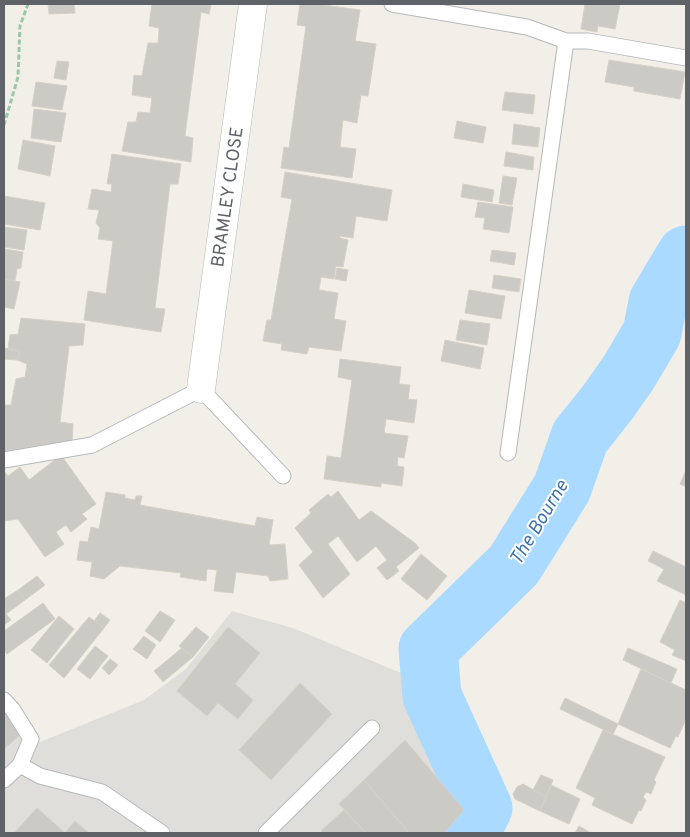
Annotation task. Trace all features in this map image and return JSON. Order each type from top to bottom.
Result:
[{"type":"street","name":"BRAMLEY CLOSE","points":[[201,390],[253,4]]},
{"type":"lane","points":[[392,4],[527,27],[566,41],[588,41],[686,58]]},
{"type":"lane","points":[[508,453],[566,41]]},
{"type":"lane","points":[[4,460],[92,445],[201,390],[283,476]]},
{"type":"lane","points":[[4,700],[31,739],[20,766],[4,779]]},
{"type":"lane","points":[[266,833],[372,728]]},
{"type":"lane","points":[[20,766],[40,776],[102,792],[162,833]]},
{"type":"path","points":[[4,125],[18,77],[20,26],[28,4]]},
{"type":"shaded area","points":[[232,611],[293,628],[401,673],[415,686],[426,700],[473,810],[458,833],[4,833],[4,705],[40,742],[144,700],[186,669]]},
{"type":"building","points":[[48,4],[74,4],[75,13],[49,14]]},
{"type":"building","points":[[152,4],[211,4],[209,14],[201,12],[185,136],[193,138],[191,162],[122,151],[128,122],[136,122],[138,112],[150,113],[152,98],[132,95],[134,75],[142,76],[148,43],[158,43],[159,28],[149,26]]},
{"type":"building","points":[[300,4],[316,4],[360,10],[355,41],[376,44],[368,96],[361,95],[357,123],[343,120],[340,147],[356,149],[352,178],[281,168],[284,147],[289,148],[306,26],[297,25]]},
{"type":"building","points":[[585,4],[620,4],[615,29],[598,26],[597,32],[581,29]]},
{"type":"building","points":[[609,60],[685,72],[680,99],[634,91],[634,87],[605,82]]},
{"type":"building","points":[[57,61],[69,62],[66,80],[54,78]]},
{"type":"building","points":[[36,82],[67,86],[62,110],[32,106]]},
{"type":"building","points":[[505,92],[535,95],[533,114],[502,110]]},
{"type":"building","points":[[34,109],[66,113],[61,142],[31,138]]},
{"type":"building","points":[[457,121],[486,127],[483,143],[454,138]]},
{"type":"building","points":[[514,124],[540,128],[538,147],[512,144]]},
{"type":"building","points":[[23,140],[55,146],[50,176],[18,169]]},
{"type":"building","points":[[506,152],[534,157],[533,170],[504,166]]},
{"type":"building","points":[[112,154],[181,164],[178,184],[170,184],[155,308],[165,309],[161,332],[84,320],[88,291],[106,294],[113,241],[98,239],[100,228],[96,223],[99,210],[88,209],[92,189],[111,192],[112,184],[107,184]]},
{"type":"building","points":[[285,172],[392,190],[387,221],[356,216],[353,238],[340,236],[340,238],[348,240],[343,267],[336,266],[334,279],[321,277],[319,290],[338,293],[334,319],[346,321],[341,351],[309,347],[307,354],[281,350],[282,344],[263,341],[267,320],[271,320],[292,199],[281,197]]},
{"type":"building","points":[[503,176],[517,178],[512,205],[499,203]]},
{"type":"building","points":[[463,184],[494,190],[492,202],[461,197]]},
{"type":"building","points":[[4,196],[45,203],[40,230],[4,224]]},
{"type":"building","points":[[478,202],[513,207],[509,233],[483,229],[485,218],[475,217]]},
{"type":"building","points":[[4,227],[27,230],[24,250],[4,247]]},
{"type":"building","points":[[4,249],[23,252],[21,268],[17,269],[15,281],[4,279]]},
{"type":"building","points":[[492,250],[516,253],[514,265],[490,261]]},
{"type":"building","points":[[337,268],[348,270],[346,281],[335,279]]},
{"type":"building","points":[[494,275],[521,279],[519,292],[492,288]]},
{"type":"building","points":[[4,279],[20,282],[14,309],[4,307]]},
{"type":"building","points":[[469,290],[505,296],[501,319],[465,313]]},
{"type":"building","points":[[21,318],[85,324],[83,345],[69,346],[60,422],[73,424],[72,445],[48,444],[4,451],[4,405],[11,405],[16,379],[25,377],[27,364],[17,360],[20,351],[8,349],[10,335],[18,334]]},
{"type":"building","points":[[460,320],[490,324],[487,345],[456,340]]},
{"type":"building","points":[[445,340],[484,348],[480,369],[441,361]]},
{"type":"building","points":[[4,348],[20,351],[17,360],[4,359]]},
{"type":"building","points":[[340,359],[401,367],[399,384],[410,385],[408,399],[417,400],[414,423],[386,419],[384,433],[408,436],[404,458],[398,457],[397,466],[404,467],[402,486],[381,483],[381,487],[324,479],[327,456],[341,458],[352,380],[338,377]]},
{"type":"building","points":[[61,455],[96,504],[82,514],[87,519],[71,532],[66,525],[56,532],[64,544],[45,557],[18,519],[4,521],[4,471],[8,476],[20,467],[29,480]]},
{"type":"building","points":[[686,472],[686,487],[680,484]]},
{"type":"building","points":[[338,491],[359,520],[371,511],[415,543],[419,548],[396,567],[399,571],[387,580],[377,568],[387,560],[376,546],[357,562],[338,536],[328,544],[350,574],[323,598],[299,565],[313,552],[295,528],[311,513],[309,510],[328,494],[331,497]]},
{"type":"building","points":[[106,492],[125,495],[125,498],[135,500],[136,496],[142,496],[140,505],[255,526],[257,517],[273,520],[269,545],[285,544],[288,579],[270,581],[268,576],[236,572],[233,593],[214,591],[217,570],[207,569],[206,581],[180,577],[181,573],[120,566],[104,579],[90,576],[92,562],[77,560],[80,541],[88,542],[91,527],[99,529]]},
{"type":"building","points":[[653,551],[686,567],[686,595],[657,581],[664,569],[648,561]]},
{"type":"building","points":[[421,554],[447,576],[427,600],[401,579]]},
{"type":"building","points":[[37,576],[45,585],[25,600],[18,590]]},
{"type":"building","points":[[18,590],[25,600],[6,614],[4,611],[4,599]]},
{"type":"building","points":[[680,600],[686,603],[686,661],[672,655],[675,650],[660,642]]},
{"type":"building","points":[[43,603],[55,619],[7,654],[4,650],[4,631]]},
{"type":"building","points":[[4,611],[11,620],[4,625]]},
{"type":"building","points":[[160,611],[175,620],[160,642],[145,631]]},
{"type":"building","points":[[100,613],[110,620],[104,628],[94,621]]},
{"type":"building","points":[[59,616],[74,629],[47,663],[31,650]]},
{"type":"building","points":[[89,617],[104,628],[64,678],[49,665]]},
{"type":"building","points":[[196,627],[209,637],[193,657],[179,646]]},
{"type":"building","points":[[228,627],[260,653],[235,684],[253,700],[238,719],[218,703],[207,716],[177,691]]},
{"type":"building","points":[[144,636],[156,645],[147,659],[133,649]]},
{"type":"building","points":[[95,646],[108,656],[90,679],[77,669]]},
{"type":"building","points":[[182,648],[193,657],[163,682],[154,671]]},
{"type":"building","points":[[628,648],[677,669],[671,683],[623,660]]},
{"type":"building","points":[[110,659],[118,665],[109,675],[102,668]]},
{"type":"building","points":[[641,669],[686,690],[686,719],[678,737],[676,736],[670,748],[618,724]]},
{"type":"building","points":[[300,683],[332,714],[271,780],[239,750]]},
{"type":"building","points":[[565,698],[618,724],[613,734],[560,709]]},
{"type":"building","points":[[4,710],[15,722],[20,735],[4,749]]},
{"type":"building","points":[[603,730],[665,757],[654,780],[656,782],[651,794],[646,792],[643,797],[646,800],[632,824],[592,805],[595,798],[576,788]]},
{"type":"building","points":[[405,740],[464,810],[444,833],[409,833],[364,780]]},
{"type":"building","points":[[541,775],[553,780],[546,797],[533,790]]},
{"type":"building","points":[[364,780],[409,833],[366,833],[339,804]]},
{"type":"building","points":[[523,784],[546,797],[540,811],[515,799],[513,794],[517,787]]},
{"type":"building","points":[[551,785],[580,799],[569,824],[540,811]]},
{"type":"building","points":[[37,808],[65,833],[14,833]]},
{"type":"building","points":[[344,810],[366,833],[323,833],[321,831]]},
{"type":"building","points":[[75,821],[89,833],[65,833]]},
{"type":"building","points":[[579,826],[591,833],[575,833]]},
{"type":"waterway","name":"The Bourne","points":[[470,833],[483,808],[432,696],[428,649],[514,565],[562,488],[580,437],[629,372],[652,333],[658,302],[686,255]]}]
